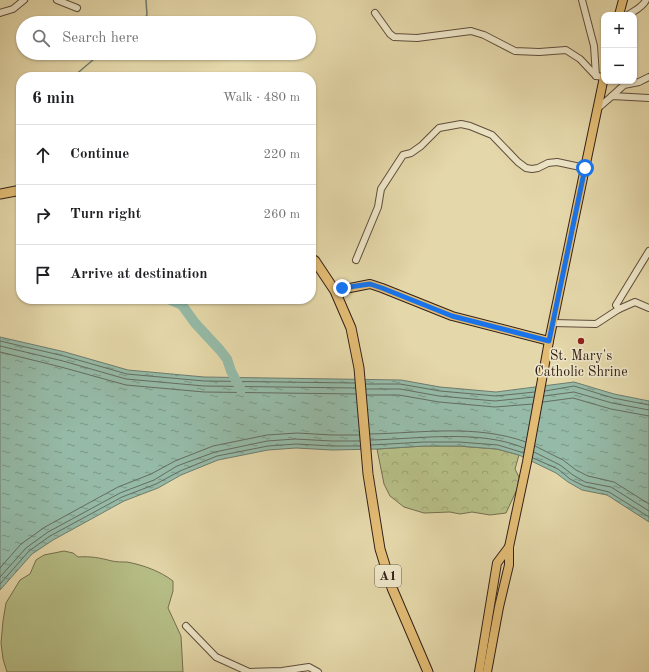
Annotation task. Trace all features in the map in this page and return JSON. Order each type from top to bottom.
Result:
[{"type":"highway","points":[[0,194],[16,191]]},
{"type":"highway","name":"A1","points":[[316,263],[335,291],[351,328],[359,368],[368,474],[380,549],[392,588],[428,672]]},
{"type":"main road","points":[[620,12],[623,0]]},
{"type":"main road","points":[[487,672],[499,607],[509,565],[509,547],[527,462],[549,341],[597,109],[601,77]]},
{"type":"main road","points":[[335,291],[370,284],[452,316],[549,341]]},
{"type":"main road","points":[[479,672],[497,563],[509,547]]},
{"type":"street","points":[[0,13],[12,9],[24,0]]},
{"type":"street","points":[[57,0],[78,8]]},
{"type":"street","points":[[582,0],[601,77]]},
{"type":"street","points":[[632,12],[641,6],[646,0]]},
{"type":"street","points":[[375,13],[390,34],[394,37],[417,38],[471,31],[484,35],[515,51],[539,52],[566,50],[601,77]]},
{"type":"street","points":[[597,109],[624,86],[639,82],[649,77]]},
{"type":"street","points":[[639,82],[649,83]]},
{"type":"street","points":[[612,96],[649,98]]},
{"type":"street","points":[[356,260],[378,207],[381,189],[390,173],[401,160],[403,155],[411,153],[421,146],[439,128],[461,124],[492,135],[518,162],[526,168],[538,168],[548,163],[557,162],[585,168]]},
{"type":"street","points":[[619,309],[616,305],[649,251]]},
{"type":"street","points":[[553,323],[596,324],[619,309],[635,302],[649,308]]},
{"type":"street","points":[[186,626],[216,657],[249,672],[282,671],[309,667],[318,672]]},
{"type":"green space","points":[[424,446],[458,446],[497,449],[519,455],[515,469],[519,477],[519,485],[506,513],[490,515],[472,512],[460,514],[450,512],[424,513],[404,507],[390,496],[384,484],[377,449]]},
{"type":"green space","points":[[64,551],[73,553],[78,557],[127,562],[139,565],[157,571],[173,581],[173,591],[168,608],[181,636],[183,672],[7,672],[3,659],[1,643],[6,603],[20,580],[30,574],[36,560],[44,555]]},
{"type":"water","points":[[0,337],[65,352],[128,370],[204,377],[401,380],[440,387],[496,392],[574,382],[614,394],[649,401],[649,522],[607,495],[582,490],[556,473],[519,455],[497,449],[458,446],[424,446],[377,449],[332,450],[296,448],[268,450],[218,460],[181,475],[158,488],[124,501],[53,540],[32,554],[0,590]]},
{"type":"waterway","points":[[146,0],[146,16]]},
{"type":"waterway","points":[[79,72],[93,60]]},
{"type":"waterway","points":[[180,304],[227,359],[231,371],[241,390]]},
{"type":"place","name":"St. Mary's Catholic Shrine","points":[[581,341]]},
{"type":"route","points":[[342,288],[370,284],[452,316],[549,341],[585,168]]}]
